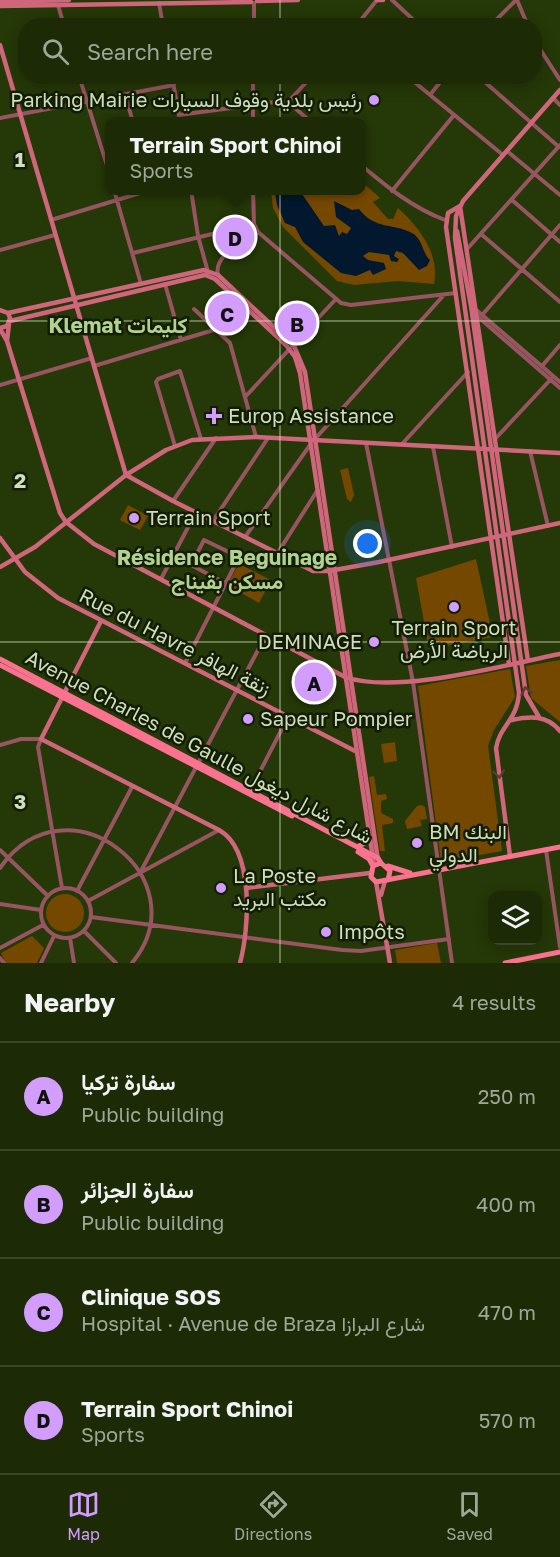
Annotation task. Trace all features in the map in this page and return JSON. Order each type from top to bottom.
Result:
[{"type":"main road","points":[[0,2],[69,0]]},
{"type":"main road","points":[[0,6],[298,0]]},
{"type":"main road","points":[[377,0],[383,0]]},
{"type":"main road","points":[[0,45],[126,474],[173,501],[308,569],[332,570],[388,560],[560,523]]},
{"type":"main road","points":[[510,856],[496,748],[502,732],[518,708],[519,693],[512,664],[481,448],[455,238],[456,216],[460,206],[560,90]]},
{"type":"main road","points":[[460,206],[448,213],[445,220],[481,448]]},
{"type":"main road","points":[[460,206],[468,248],[490,449],[507,535]]},
{"type":"main road","points":[[457,230],[473,309],[480,315],[525,661],[526,695],[539,717]]},
{"type":"main road","points":[[4,312],[165,284],[208,270]]},
{"type":"main road","points":[[208,270],[292,348]]},
{"type":"main road","points":[[246,888],[370,873],[378,862],[348,678],[305,372],[292,348],[218,275],[208,270],[75,301],[0,328],[7,341],[56,504],[66,522],[94,544],[348,678],[384,685],[560,654]]},
{"type":"main road","points":[[0,305],[9,323],[7,341]]},
{"type":"main road","points":[[0,567],[14,561],[126,474],[175,446],[201,439],[256,437],[560,453]]},
{"type":"main road","points":[[313,441],[317,491],[332,570]]},
{"type":"main road","name":"Rue du Havre زنقة الهافر","points":[[0,538],[14,561],[50,593],[237,692],[360,753]]},
{"type":"main road","points":[[101,621],[41,739],[219,830],[233,843],[246,888],[246,937],[240,963]]},
{"type":"main road","name":"Avenue Charles de Gaulle شارع شارل ديغول","points":[[0,659],[63,695]]},
{"type":"main road","name":"Avenue Charles de Gaulle شارع شارل ديغول","points":[[0,665],[198,765],[367,857],[412,874]]},
{"type":"main road","points":[[512,720],[539,717],[553,723],[560,732]]},
{"type":"main road","points":[[363,771],[369,841],[378,862],[390,871],[380,901]]},
{"type":"main road","name":"Avenue Charles de Gaulle شارع شارل ديغول","points":[[249,792],[357,847],[378,862]]},
{"type":"main road","points":[[357,847],[369,841]]},
{"type":"main road","name":"Avenue Charles de Gaulle شارع شارل ديغول","points":[[376,882],[560,847]]},
{"type":"main road","points":[[370,873],[376,882],[390,963]]},
{"type":"main road","points":[[505,963],[560,952]]},
{"type":"street","points":[[362,18],[377,0]]},
{"type":"street","points":[[392,0],[411,18]]},
{"type":"street","points":[[498,18],[517,0],[525,18]]},
{"type":"street","points":[[254,1],[254,18]]},
{"type":"street","points":[[159,3],[162,18]]},
{"type":"street","points":[[58,5],[62,18]]},
{"type":"street","points":[[542,52],[560,80]]},
{"type":"street","points":[[83,84],[105,158]]},
{"type":"street","points":[[253,84],[253,117]]},
{"type":"street","points":[[0,118],[20,112],[174,85],[179,115],[253,104],[288,102],[305,84]]},
{"type":"street","points":[[417,84],[505,153],[535,173],[560,195]]},
{"type":"street","points":[[430,95],[439,84]]},
{"type":"street","points":[[468,248],[560,147],[487,84]]},
{"type":"street","points":[[125,95],[132,117]]},
{"type":"street","points":[[553,99],[560,105]]},
{"type":"street","points":[[288,102],[305,117]]},
{"type":"street","points":[[392,191],[454,114]]},
{"type":"street","points":[[366,169],[392,191],[426,213],[445,220]]},
{"type":"street","points":[[116,195],[141,284]]},
{"type":"street","points":[[51,220],[134,195]]},
{"type":"street","points":[[192,195],[198,236],[208,270],[258,232]]},
{"type":"street","points":[[253,195],[254,224],[258,232],[335,300],[351,305],[456,293]]},
{"type":"street","points":[[512,200],[560,242]]},
{"type":"street","points":[[133,253],[254,224]]},
{"type":"street","points":[[480,315],[560,225]]},
{"type":"street","points":[[481,234],[560,302]]},
{"type":"street","points":[[0,250],[55,235]]},
{"type":"street","points":[[218,275],[219,261]]},
{"type":"street","points":[[165,284],[181,340]]},
{"type":"street","points":[[245,537],[313,441],[443,296]]},
{"type":"street","points":[[246,396],[335,300]]},
{"type":"street","points":[[194,309],[230,343],[256,437]]},
{"type":"street","points":[[480,315],[560,382]]},
{"type":"street","points":[[480,315],[560,388]]},
{"type":"street","points":[[94,366],[217,329]]},
{"type":"street","points":[[542,366],[560,345]]},
{"type":"street","points":[[0,385],[92,358]]},
{"type":"street","points":[[175,446],[156,382],[158,379],[180,371],[201,439]]},
{"type":"street","points":[[401,445],[468,372]]},
{"type":"street","points":[[496,438],[551,379]]},
{"type":"street","points":[[173,501],[216,438]]},
{"type":"street","points":[[213,521],[268,438]]},
{"type":"street","points":[[366,443],[413,681],[452,963]]},
{"type":"street","points":[[433,447],[452,547]]},
{"type":"street","points":[[530,451],[548,526]]},
{"type":"street","points":[[277,554],[317,491]]},
{"type":"street","points":[[161,579],[196,512]]},
{"type":"street","points":[[184,664],[236,563],[235,557],[204,540],[191,566],[225,583]]},
{"type":"street","points":[[140,873],[266,635]]},
{"type":"street","points":[[249,792],[288,717]]},
{"type":"street","points":[[0,745],[21,739],[41,739],[38,747],[62,888]]},
{"type":"street","points":[[78,891],[132,787]]},
{"type":"street","points":[[88,901],[219,830]]},
{"type":"street","points":[[0,868],[8,858],[30,841],[51,832],[81,831],[104,839],[126,854],[140,873],[149,898],[149,925],[142,948],[132,963]]},
{"type":"street","points":[[546,849],[560,947]]},
{"type":"street","points":[[0,850],[48,896]]},
{"type":"street","points":[[62,888],[78,891],[88,901],[91,916],[84,931],[70,938],[54,936],[43,925],[41,910],[48,896],[62,888]]},
{"type":"street","points":[[0,904],[41,910]]},
{"type":"street","points":[[91,916],[342,950],[449,939]]},
{"type":"street","points":[[0,948],[43,925]]},
{"type":"street","points":[[84,931],[116,963]]},
{"type":"street","points":[[41,963],[54,936]]},
{"type":"street","points":[[70,938],[74,963]]},
{"type":"street","points":[[0,958],[4,963]]},
{"type":"shaded area","points":[[366,185],[380,198],[373,202],[388,219],[393,219],[398,208],[420,232],[434,262],[434,284],[397,281],[354,285],[337,281],[283,227],[273,208],[271,195],[366,195]]},
{"type":"shaded area","points":[[348,468],[354,495],[351,502],[347,499],[340,470]]},
{"type":"shaded area","name":"Terrain Sport","points":[[128,505],[148,516],[140,530],[120,520]]},
{"type":"shaded area","name":"Terrain Sport الرياضة الأرض","points":[[476,559],[493,637],[429,649],[416,578]]},
{"type":"shaded area","points":[[239,564],[271,580],[259,603],[227,585]]},
{"type":"shaded area","points":[[560,660],[560,722],[531,698],[526,666]]},
{"type":"shaded area","points":[[510,669],[515,697],[494,730],[488,746],[502,851],[441,862],[418,686]]},
{"type":"shaded area","points":[[395,742],[397,761],[384,763],[381,744]]},
{"type":"shaded area","points":[[374,776],[377,795],[386,794],[387,799],[381,801],[381,813],[393,819],[393,823],[382,825],[385,851],[380,851],[369,777]]},
{"type":"shaded area","points":[[417,806],[425,807],[427,819],[420,820],[422,826],[407,829],[405,821]]},
{"type":"shaded area","points":[[65,894],[79,899],[84,913],[79,927],[65,932],[51,927],[46,913],[51,899]]},
{"type":"shaded area","points":[[32,936],[44,948],[37,963],[6,963],[1,953]]},
{"type":"shaded area","points":[[437,943],[441,963],[397,963],[395,950]]},
{"type":"water","points":[[276,195],[303,195],[324,226],[335,225],[339,236],[342,232],[347,234],[351,228],[336,217],[334,201],[352,210],[359,209],[371,220],[412,233],[430,260],[427,266],[419,270],[403,253],[396,251],[394,256],[399,259],[397,262],[391,261],[389,255],[369,252],[363,256],[368,260],[384,263],[386,269],[373,275],[370,270],[356,276],[341,273],[303,242],[295,227],[285,223],[277,205]]},
{"type":"place","name":"Parking Mairie رئيس بلدية وقوف السيارات","points":[[374,100]]},
{"type":"place","name":"Terrain Sport Chinoi","points":[[235,237]]},
{"type":"place","name":"Clinique SOS","points":[[227,313]]},
{"type":"place","name":"سفارة الجزائر","points":[[297,323]]},
{"type":"place","name":"Europ Assistance","points":[[214,416]]},
{"type":"place","name":"Terrain Sport","points":[[134,518]]},
{"type":"place","name":"Terrain Sport الرياضة الأرض","points":[[454,607]]},
{"type":"place","name":"DEMINAGE","points":[[374,642]]},
{"type":"place","name":"سفارة تركيا","points":[[314,682]]},
{"type":"place","name":"Sapeur Pompier","points":[[248,719]]},
{"type":"place","name":"BM البنك الدولي","points":[[417,843]]},
{"type":"place","name":"La Poste مكتب البريد","points":[[221,888]]},
{"type":"place","name":"Impôts","points":[[326,932]]},
{"type":"district","name":"Klemat كليمات","points":[[118,326]]},
{"type":"district","name":"Résidence Beguinage مسكن بقيناج","points":[[227,570]]}]
